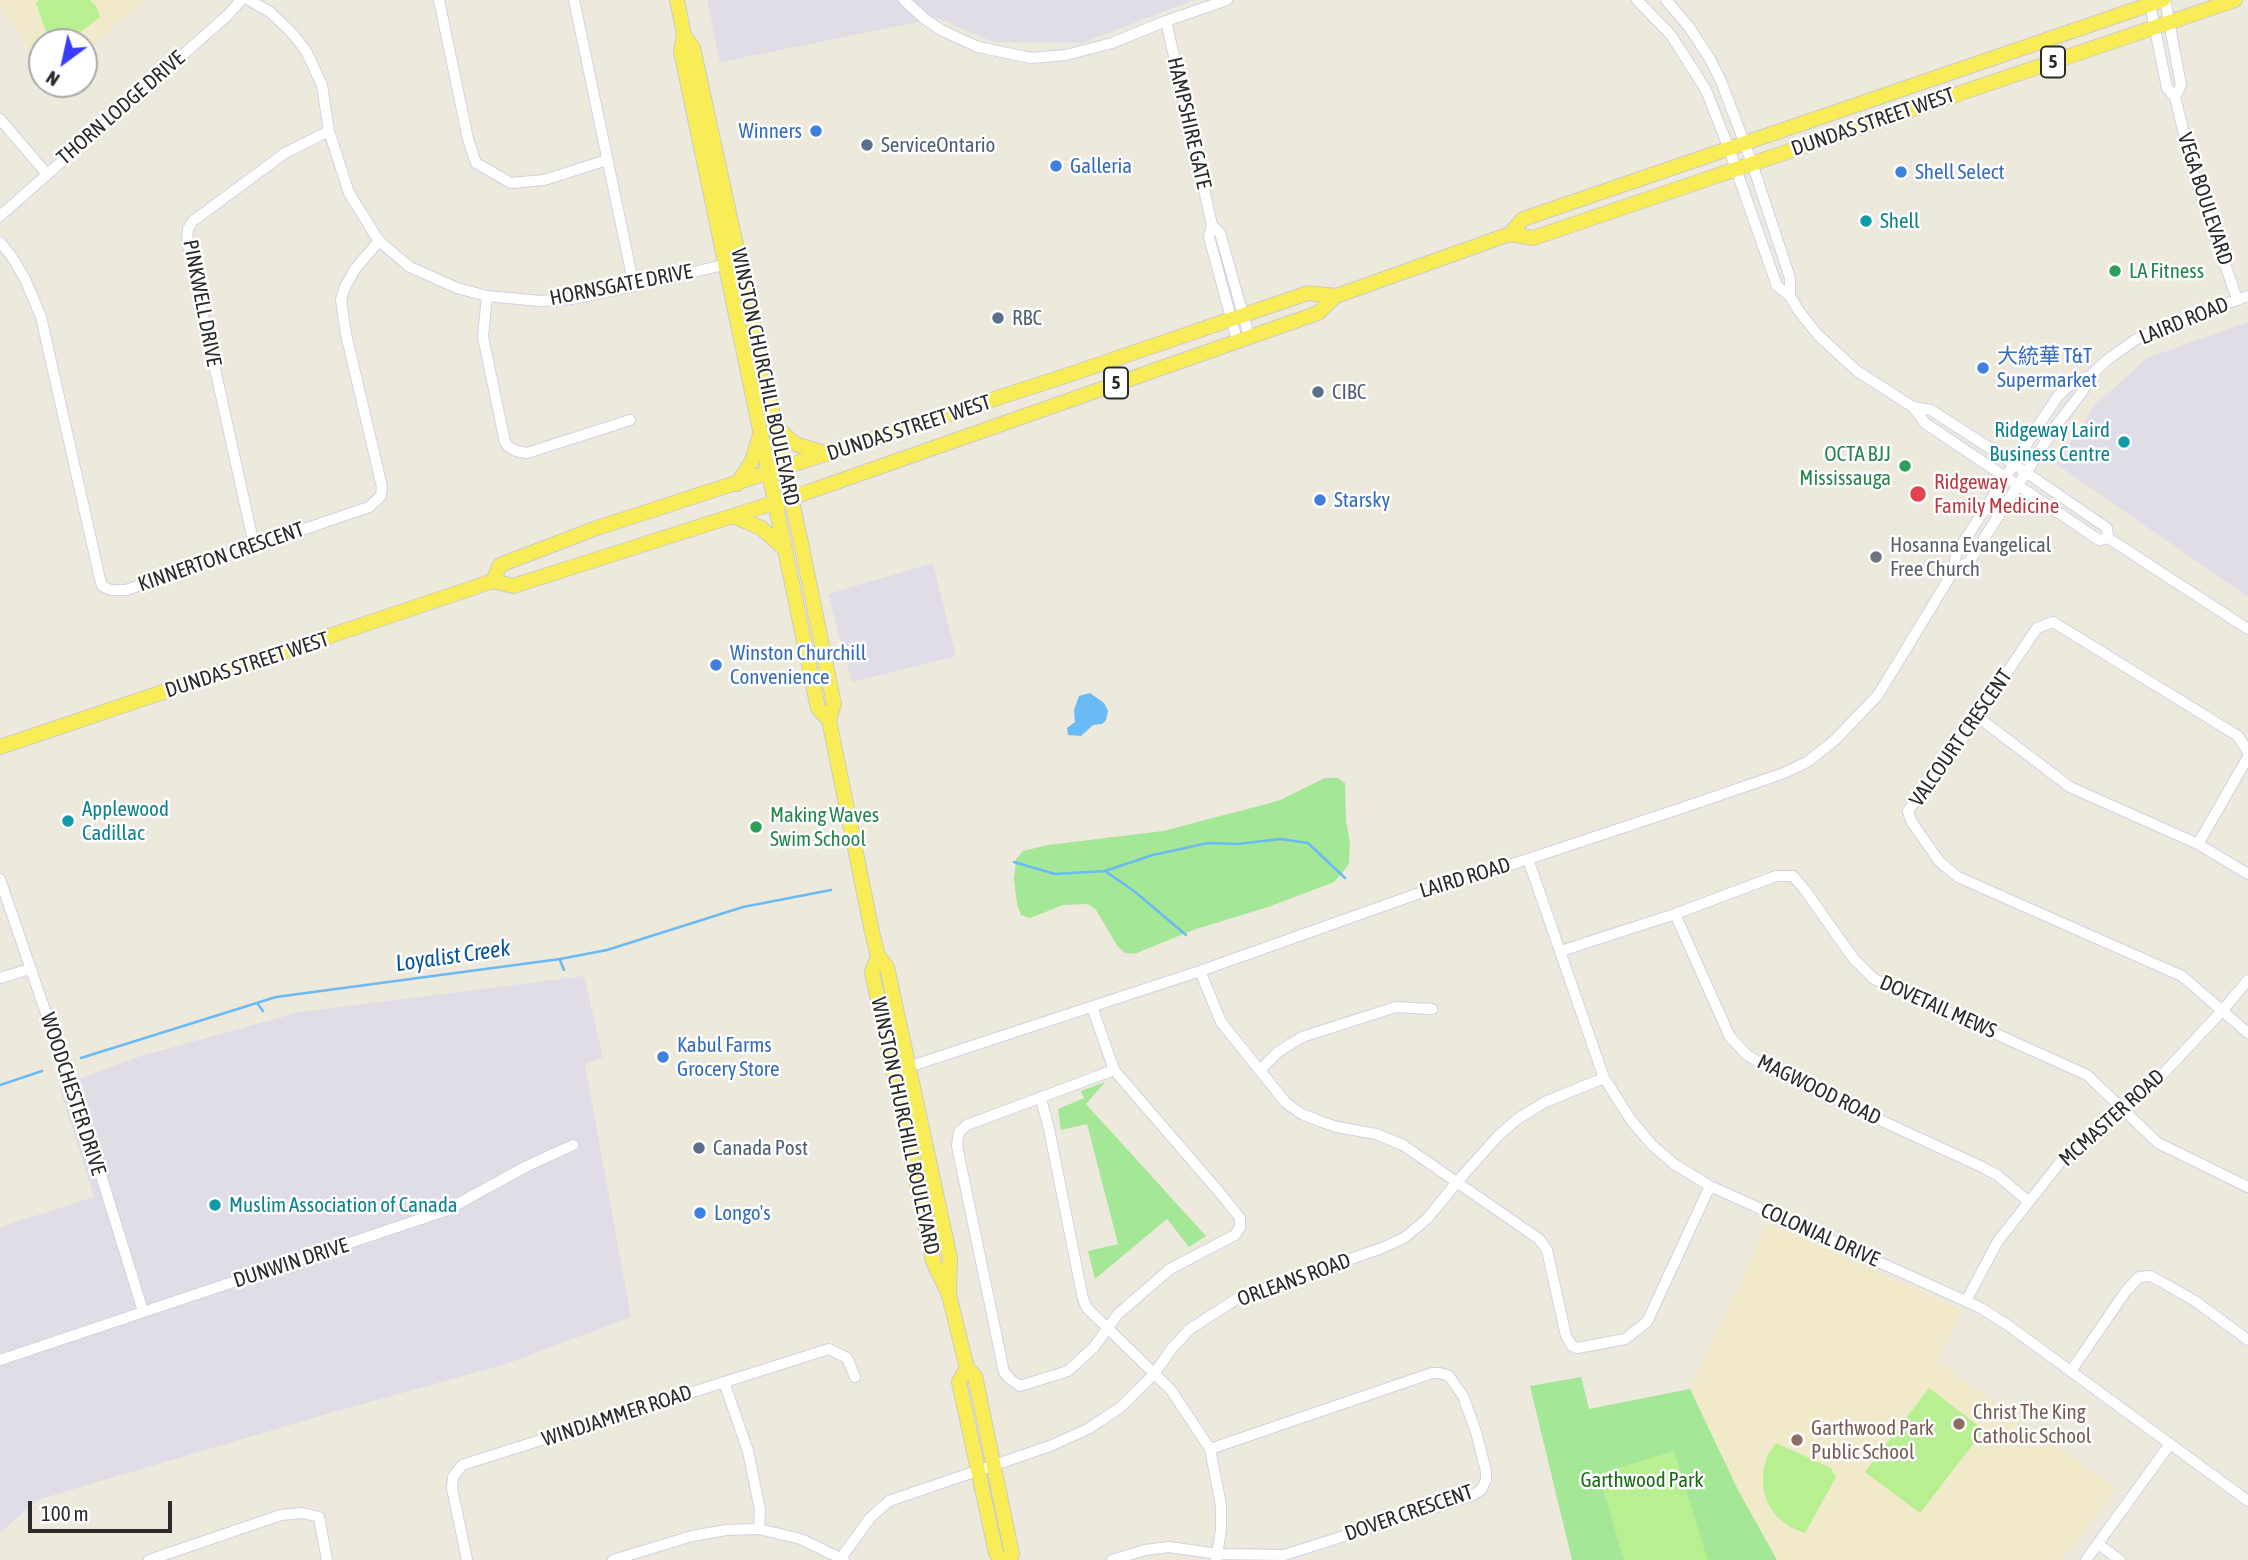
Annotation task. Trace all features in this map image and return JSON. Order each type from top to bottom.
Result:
[{"type":"main road","name":"WINSTON CHURCHILL BOULEVARD","points":[[677,0],[684,35],[681,51],[818,708],[829,720]]},
{"type":"main road","name":"DUNDAS STREET WEST","points":[[0,747],[493,581],[513,586],[791,498],[1318,313],[1336,296],[1510,234],[1523,219],[1749,154],[2159,11],[2235,0]]},
{"type":"main road","name":"DUNDAS STREET WEST","points":[[1510,234],[1533,238],[1733,159],[2159,11]]},
{"type":"main road","name":"WINSTON CHURCHILL BOULEVARD","points":[[684,35],[693,48],[776,426],[834,704],[829,720],[878,956],[887,967],[950,1258],[949,1295]]},
{"type":"main road","name":"DUNDAS STREET WEST","points":[[493,581],[500,565],[594,529],[830,454],[1308,293],[1336,296]]},
{"type":"main road","points":[[776,426],[798,445],[830,454]]},
{"type":"main road","points":[[737,484],[752,461],[760,431]]},
{"type":"main road","points":[[733,516],[761,528],[786,550]]},
{"type":"main road","name":"WINSTON CHURCHILL BOULEVARD","points":[[878,956],[872,972],[933,1261],[949,1295],[967,1368],[975,1376],[1012,1554],[1009,1560]]},
{"type":"main road","name":"WINSTON CHURCHILL BOULEVARD","points":[[967,1368],[959,1382],[996,1553],[1000,1560]]},
{"type":"street","name":"THORN LODGE DRIVE","points":[[0,216],[229,14],[241,0]]},
{"type":"street","name":"HORNSGATE DRIVE","points":[[249,0],[270,12],[306,51],[322,85],[329,131],[349,193],[379,241],[410,267],[457,288],[486,296],[540,301],[572,299],[740,261]]},
{"type":"street","points":[[439,0],[468,139],[476,163],[511,183],[544,180],[607,160]]},
{"type":"street","points":[[574,0],[634,286]]},
{"type":"street","points":[[904,0],[943,31],[978,47],[1031,58],[1066,55],[1112,43],[1227,0]]},
{"type":"street","points":[[1637,0],[1671,35],[1706,90],[1777,286],[1790,296],[1808,324],[1857,370],[1913,407],[1924,423],[2099,540],[2108,538],[2248,629]]},
{"type":"street","points":[[1666,0],[1689,27],[1710,59],[1749,154],[1790,278],[1790,296]]},
{"type":"street","name":"VEGA BOULEVARD","points":[[2159,11],[2181,85],[2175,97],[2194,176],[2242,297]]},
{"type":"street","name":"HAMPSHIRE GATE","points":[[1166,21],[1212,225],[1220,233],[1243,338]]},
{"type":"street","points":[[0,119],[46,173]]},
{"type":"street","name":"PINKWELL DRIVE","points":[[254,545],[187,242],[188,229],[193,221],[285,153],[329,131]]},
{"type":"street","name":"KINNERTON CRESCENT","points":[[0,242],[25,279],[41,317],[102,586],[111,590],[126,590],[369,507],[381,496],[382,487],[346,334],[341,300],[355,269],[379,241]]},
{"type":"street","points":[[486,296],[483,337],[505,442],[509,447],[516,452],[527,453],[630,420]]},
{"type":"street","name":"LAIRD ROAD","points":[[1954,570],[1969,562],[2055,427],[2083,391],[2090,376],[2135,340],[2161,327],[2242,297]]},
{"type":"street","name":"LAIRD ROAD","points":[[893,1072],[1200,971],[1462,878],[1528,859],[1784,773],[1807,762],[1835,740],[1878,695],[1954,570],[1956,554],[2058,396],[2074,381],[2090,376]]},
{"type":"street","points":[[1913,407],[1931,410],[2025,472],[2107,528],[2108,538]]},
{"type":"street","name":"VALCOURT CRESCENT","points":[[2222,1011],[2182,976],[1958,877],[1939,861],[1911,821],[1908,811],[1979,718],[2037,628],[2053,622],[2238,736],[2248,752]]},
{"type":"street","points":[[1979,718],[2070,787],[2198,844],[2248,874]]},
{"type":"street","points":[[2198,844],[2248,757]]},
{"type":"street","name":"COLONIAL DRIVE","points":[[1528,859],[1604,1078],[1614,1097],[1652,1145],[1674,1164],[1710,1186],[1966,1301],[2009,1326],[2248,1501]]},
{"type":"street","name":"DOVETAIL MEWS","points":[[1561,951],[1675,914],[1776,876],[1793,876],[1853,958],[1874,979],[2087,1075],[2158,1143],[2248,1187]]},
{"type":"street","name":"WOODCHESTER DRIVE","points":[[0,878],[96,1159],[143,1311]]},
{"type":"street","name":"MAGWOOD ROAD","points":[[1675,914],[1730,1037],[1747,1055],[1771,1070],[1980,1166],[1997,1175],[2029,1202]]},
{"type":"street","points":[[0,978],[30,969]]},
{"type":"street","points":[[1200,971],[1221,1021],[1286,1103],[1302,1114],[1337,1127],[1376,1134],[1403,1145],[1534,1234],[1543,1243],[1549,1258],[1566,1336],[1572,1346],[1577,1348],[1625,1339],[1647,1322],[1710,1186]]},
{"type":"street","name":"MCMASTER ROAD","points":[[1966,1301],[1998,1241],[2071,1151],[2161,1076],[2248,980]]},
{"type":"street","points":[[1092,1007],[1114,1070],[1220,1193],[1241,1223],[1235,1235],[1170,1269],[1118,1314],[1094,1347],[1068,1371],[1020,1385],[1004,1372],[957,1146],[958,1132],[967,1125],[1114,1070]]},
{"type":"street","points":[[1261,1070],[1278,1052],[1302,1037],[1396,1007],[1432,1009]]},
{"type":"street","points":[[2222,1011],[2248,1033]]},
{"type":"street","name":"ORLEANS ROAD","points":[[842,1559],[870,1518],[889,1501],[1051,1446],[1088,1429],[1121,1407],[1154,1374],[1190,1329],[1238,1298],[1404,1238],[1427,1219],[1498,1136],[1516,1120],[1545,1102],[1604,1078]]},
{"type":"street","points":[[1041,1099],[1083,1299],[1087,1308],[1171,1390],[1210,1449],[1221,1505],[1217,1557],[1169,1547],[1145,1550],[1112,1560]]},
{"type":"street","name":"DUNWIN DRIVE","points":[[0,1360],[445,1211],[573,1145]]},
{"type":"street","points":[[2071,1371],[2126,1291],[2139,1278],[2150,1276],[2195,1301],[2248,1340]]},
{"type":"street","name":"WINDJAMMER ROAD","points":[[467,1560],[452,1488],[453,1476],[462,1465],[829,1349],[847,1358],[855,1377]]},
{"type":"street","name":"DOVER CRESCENT","points":[[1210,1449],[1432,1373],[1440,1373],[1449,1376],[1463,1396],[1486,1471],[1486,1480],[1480,1490],[1471,1496],[1283,1555],[1217,1557]]},
{"type":"street","points":[[724,1382],[748,1451],[760,1510],[759,1529]]},
{"type":"street","points":[[2086,1560],[2170,1444]]},
{"type":"street","points":[[149,1560],[281,1515],[303,1513],[319,1517],[327,1560]]},
{"type":"street","points":[[613,1560],[692,1536],[726,1530],[759,1529],[801,1539],[842,1559]]},
{"type":"street","points":[[2098,1544],[2120,1560]]},
{"type":"shaded area","points":[[0,0],[144,0],[98,41],[98,28],[28,28],[28,46],[0,5]]},
{"type":"shaded area","points":[[707,0],[1194,0],[1082,43],[993,42],[938,18],[720,62]]},
{"type":"shaded area","points":[[2248,322],[2248,597],[2056,464],[2095,405],[2147,358]]},
{"type":"shaded area","points":[[933,563],[956,656],[852,682],[828,594]]},
{"type":"shaded area","points":[[584,976],[603,1058],[585,1064],[631,1317],[506,1364],[37,1500],[0,1533],[0,1227],[94,1197],[59,1086],[141,1056],[300,1012]]},
{"type":"shaded area","points":[[1768,1223],[1963,1310],[1937,1361],[2116,1488],[2062,1560],[1777,1560],[1738,1490],[1690,1389]]},
{"type":"green space","points":[[39,0],[90,0],[96,6],[100,17],[85,28],[45,28],[36,3]]},
{"type":"green space","points":[[1325,778],[1338,778],[1345,783],[1349,863],[1334,882],[1268,907],[1196,929],[1134,954],[1125,953],[1118,947],[1096,910],[1088,904],[1063,905],[1030,918],[1021,915],[1014,880],[1016,859],[1023,851],[1048,845],[1163,831],[1278,801]]},
{"type":"green space","points":[[1105,1082],[1086,1104],[1206,1236],[1189,1247],[1167,1219],[1095,1279],[1088,1251],[1118,1244],[1087,1124],[1061,1130],[1058,1109],[1084,1098],[1081,1091]]},
{"type":"green space","name":"Garthwood Park","points":[[1581,1377],[1589,1409],[1690,1389],[1738,1490],[1777,1560],[1572,1560],[1530,1386]]},
{"type":"green space","points":[[1929,1388],[1984,1430],[1920,1513],[1865,1472]]},
{"type":"green space","points":[[1776,1443],[1831,1468],[1836,1477],[1805,1533],[1790,1527],[1777,1517],[1768,1504],[1763,1488],[1763,1472],[1767,1456]]},
{"type":"green space","points":[[1674,1451],[1708,1560],[1624,1560],[1598,1474]]},
{"type":"water","points":[[1090,693],[1104,703],[1108,711],[1106,720],[1102,724],[1093,725],[1081,736],[1068,735],[1067,728],[1075,722],[1074,710],[1079,696]]},
{"type":"waterway","points":[[1014,862],[1055,874],[1105,871],[1153,855],[1208,843],[1238,844],[1280,839],[1308,843],[1345,878]]},
{"type":"waterway","points":[[1105,871],[1134,891],[1186,935]]},
{"type":"waterway","name":"Loyalist Creek","points":[[81,1058],[276,997],[560,959],[607,950],[743,907],[831,890]]},
{"type":"waterway","points":[[560,960],[564,970]]},
{"type":"waterway","points":[[257,1003],[263,1011]]},
{"type":"waterway","name":"Loyalist Creek","points":[[0,1085],[42,1071]]},
{"type":"place","name":"Winners","points":[[816,131]]},
{"type":"place","name":"ServiceOntario","points":[[867,145]]},
{"type":"place","name":"Galleria","points":[[1056,166]]},
{"type":"place","name":"Shell Select","points":[[1901,172]]},
{"type":"place","name":"Shell","points":[[1866,221]]},
{"type":"place","name":"LA Fitness","points":[[2115,271]]},
{"type":"place","name":"RBC","points":[[998,318]]},
{"type":"place","name":"大統華 T&T Supermarket","points":[[1983,368]]},
{"type":"place","name":"CIBC","points":[[1318,392]]},
{"type":"place","name":"Ridgeway Laird Business Centre","points":[[2124,442]]},
{"type":"place","name":"OCTA BJJ Mississauga","points":[[1905,466]]},
{"type":"place","name":"Ridgeway Family Medicine","points":[[1918,494]]},
{"type":"place","name":"Starsky","points":[[1320,500]]},
{"type":"place","name":"Hosanna Evangelical Free Church","points":[[1876,557]]},
{"type":"place","name":"Winston Churchill Convenience","points":[[716,665]]},
{"type":"place","name":"Applewood Cadillac","points":[[68,821]]},
{"type":"place","name":"Making Waves Swim School","points":[[756,827]]},
{"type":"place","name":"Kabul Farms Grocery Store","points":[[663,1057]]},
{"type":"place","name":"Canada Post","points":[[699,1148]]},
{"type":"place","name":"Muslim Association of Canada","points":[[215,1205]]},
{"type":"place","name":"Longo's","points":[[700,1213]]},
{"type":"place","name":"Christ The King Catholic School","points":[[1959,1424]]},
{"type":"place","name":"Garthwood Park Public School","points":[[1797,1440]]}]
